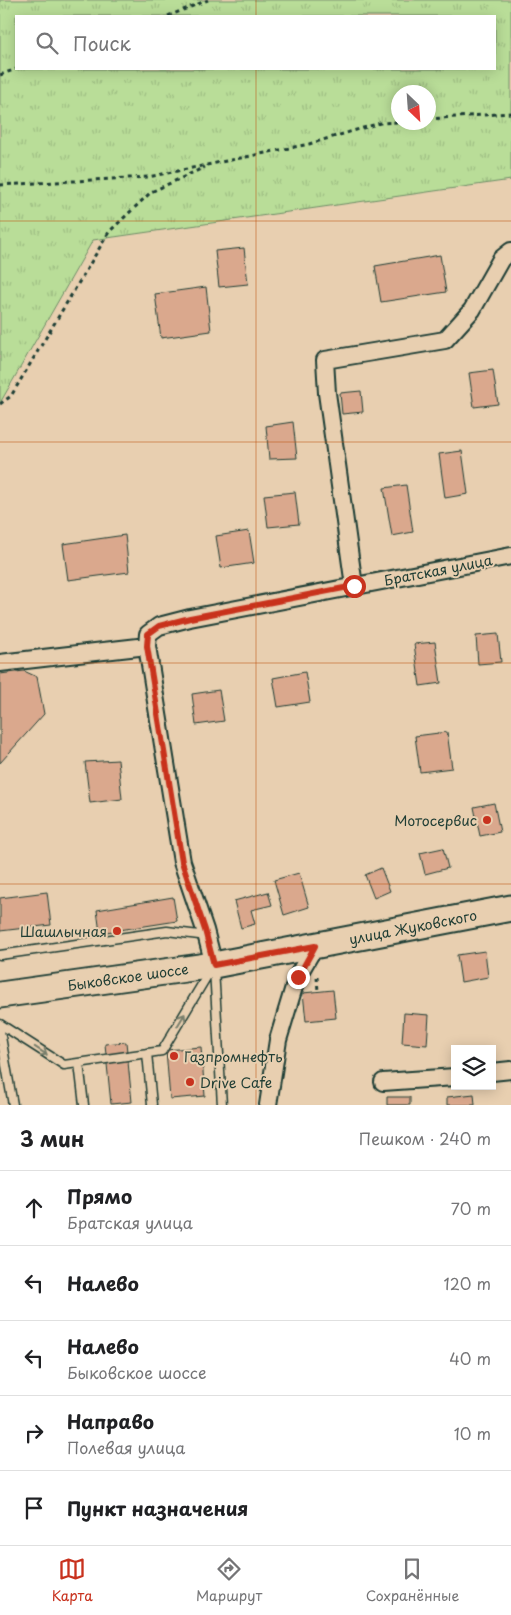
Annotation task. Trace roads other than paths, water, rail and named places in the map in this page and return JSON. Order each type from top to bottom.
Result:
[{"type":"main road","name":"улица Жуковского","points":[[315,946],[511,908]]},
{"type":"main road","name":"Быковское шоссе","points":[[0,995],[214,965],[315,946]]},
{"type":"street","points":[[354,586],[327,393],[325,360],[445,340],[472,310],[500,259],[511,251]]},
{"type":"street","name":"Братская улица","points":[[147,646],[148,634],[159,626],[511,556]]},
{"type":"street","points":[[0,663],[147,646],[182,862],[207,936],[214,965]]},
{"type":"street","points":[[268,1105],[278,1040],[298,977],[315,946]]},
{"type":"street","points":[[496,1072],[511,1070]]},
{"type":"street","points":[[384,1082],[451,1077]]},
{"type":"lane","points":[[0,955],[167,931],[207,936]]},
{"type":"lane","points":[[0,1024],[64,1065],[162,1051],[214,965]]},
{"type":"lane","points":[[214,965],[222,1105]]},
{"type":"lane","points":[[0,1031],[13,1105]]},
{"type":"lane","points":[[147,1053],[152,1105]]},
{"type":"lane","points":[[79,1063],[84,1105]]},
{"type":"place","name":"Мотосервис","points":[[487,820]]},
{"type":"place","name":"Шашлычная","points":[[117,931]]},
{"type":"place","name":"Газпромнефть","points":[[174,1056]]},
{"type":"place","name":"Drive Cafe","points":[[190,1082]]}]
